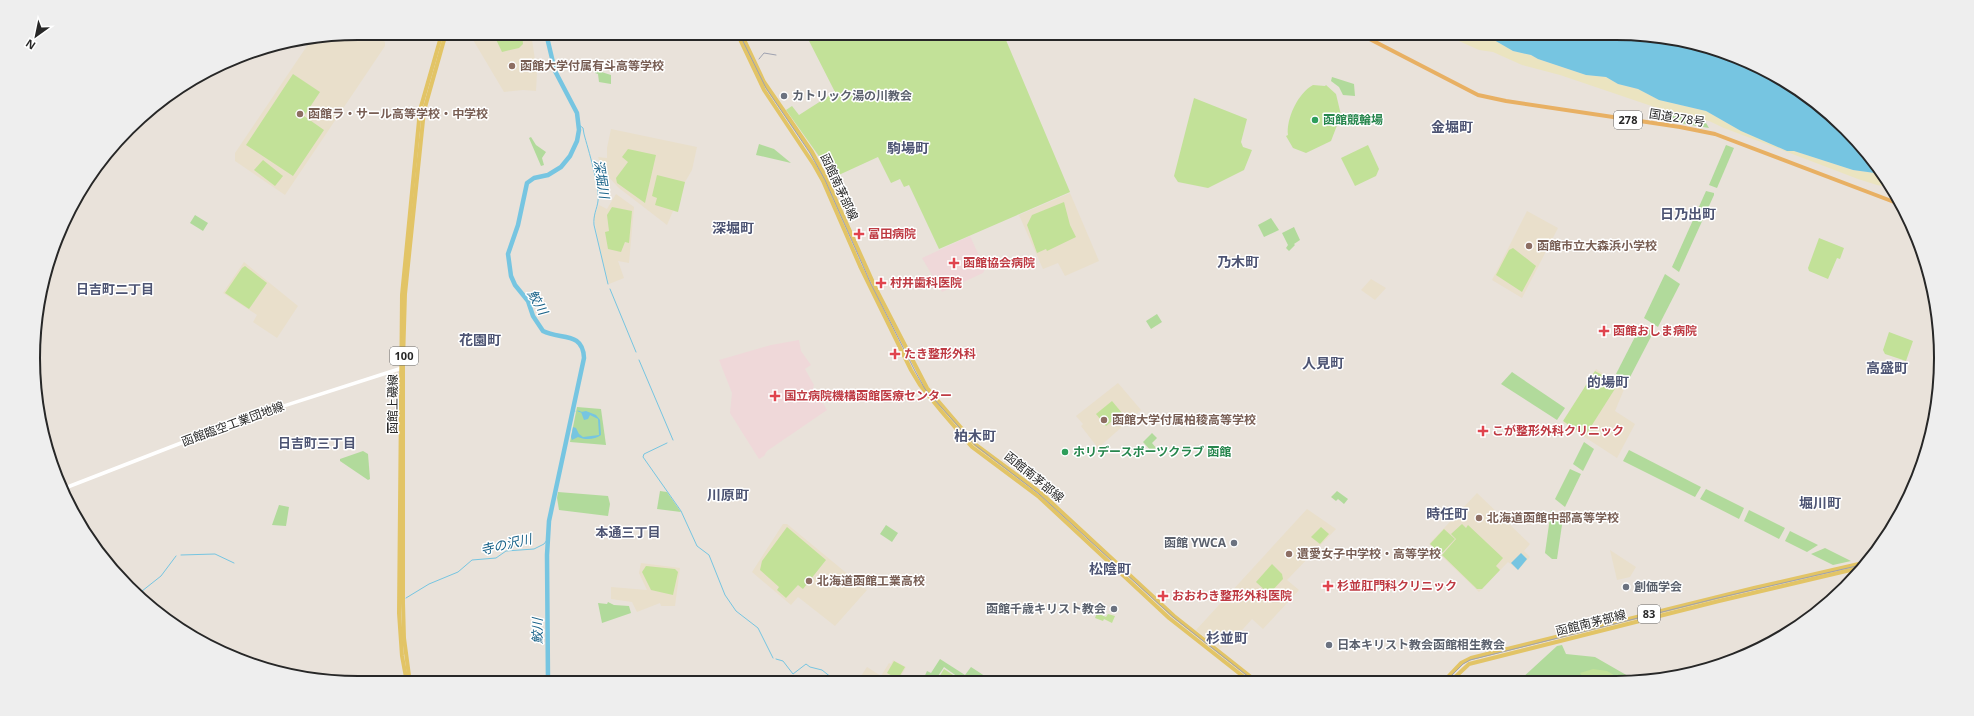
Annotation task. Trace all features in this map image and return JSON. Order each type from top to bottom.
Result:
[{"type":"highway","name":"国道278号","points":[[1372,40],[1478,95],[1506,101],[1705,132],[1892,200]]},
{"type":"main road","name":"函館上磯線","points":[[409,676],[404,638],[403,604],[402,295],[418,123],[424,95],[440,40]]},
{"type":"main road","name":"函館上磯線","points":[[405,676],[399,609],[402,368],[406,294],[422,126],[426,102],[444,40]]},
{"type":"main road","name":"函館南茅部線","points":[[739,40],[764,90],[812,160],[823,181],[869,284],[911,370],[924,391],[972,447],[1039,497],[1170,618],[1243,676]]},
{"type":"main road","name":"函館南茅部線","points":[[744,40],[764,82],[823,173],[876,289],[927,388],[975,444],[1041,493],[1174,616],[1250,676]]},
{"type":"main road","name":"函館臨空工業団地線","points":[[67,487],[243,419],[402,368]]},
{"type":"main road","name":"83","points":[[1449,676],[1466,660],[1754,588],[1858,564]]},
{"type":"main road","name":"函館南茅部線","points":[[1456,676],[1469,664],[1719,601],[1854,569]]},
{"type":"shaded area","name":"函館ラ・サール高等学校・中学校","points":[[358,40],[382,40],[385,42],[385,46],[285,195],[235,161],[235,153],[308,44]]},
{"type":"shaded area","name":"函館大学付属有斗高等学校","points":[[473,40],[532,40],[537,73],[536,91],[523,90],[504,92]]},
{"type":"shaded area","points":[[611,129],[697,147],[692,170],[685,182],[677,212],[673,211],[667,225],[619,188],[604,172],[598,157],[607,158],[607,148]]},
{"type":"shaded area","points":[[1070,193],[1099,261],[1065,276],[1058,263],[1043,269],[1019,215]]},
{"type":"shaded area","points":[[616,194],[634,207],[629,263],[618,261],[624,278],[609,284],[594,218],[599,205],[607,209]]},
{"type":"shaded area","name":"函館市立大森浜小学校","points":[[1527,211],[1558,228],[1522,298],[1492,280]]},
{"type":"shaded area","name":"函館協会病院","points":[[970,236],[985,269],[983,273],[942,292],[922,258]]},
{"type":"shaded area","points":[[244,262],[298,306],[277,338],[253,322],[257,315],[223,293]]},
{"type":"shaded area","points":[[1371,279],[1386,288],[1375,300],[1361,290]]},
{"type":"shaded area","name":"国立病院機構函館医療センター","points":[[799,340],[801,351],[811,365],[805,369],[814,385],[813,387],[827,410],[767,451],[764,456],[759,459],[730,413],[732,393],[719,360],[771,345]]},
{"type":"shaded area","points":[[1596,369],[1625,387],[1615,411],[1635,424],[1617,458],[1563,423]]},
{"type":"shaded area","name":"函館大学付属柏稜高等学校","points":[[1118,383],[1141,410],[1098,448],[1081,426],[1083,424],[1076,416]]},
{"type":"shaded area","name":"北海道函館中部高等学校","points":[[1477,493],[1530,544],[1524,551],[1530,557],[1518,570],[1508,562],[1479,592],[1429,544]]},
{"type":"shaded area","name":"遺愛女子中学校・高等学校","points":[[1307,509],[1336,529],[1287,580],[1299,590],[1263,629],[1252,619],[1227,647],[1223,646],[1220,649],[1196,630]]},
{"type":"shaded area","name":"北海道函館工業高校","points":[[783,524],[787,524],[867,590],[835,626],[798,597],[791,605],[752,572]]},
{"type":"shaded area","points":[[1610,550],[1636,567],[1630,577],[1617,580]]},
{"type":"shaded area","points":[[641,563],[680,568],[675,606],[661,606],[660,603],[637,612],[632,602],[611,599],[611,587],[647,590],[639,573]]},
{"type":"shaded area","points":[[893,660],[906,667],[901,676],[881,676],[889,663],[891,664]]},
{"type":"shaded area","points":[[867,667],[881,676],[861,676]]},
{"type":"green space","points":[[496,40],[523,40],[523,44],[519,48],[502,52]]},
{"type":"green space","points":[[809,40],[1006,40],[1070,192],[939,249],[909,185],[904,187],[900,179],[891,183],[878,157],[830,179],[821,159],[786,110],[792,106],[799,115],[835,92]]},
{"type":"green space","points":[[595,70],[611,75],[611,84],[599,82],[598,74],[595,73]]},
{"type":"green space","points":[[293,74],[320,92],[304,116],[324,130],[293,176],[246,145]]},
{"type":"green space","points":[[1332,77],[1354,84],[1355,96],[1343,95],[1339,87],[1331,81]]},
{"type":"green space","name":"函館競輪場","points":[[1313,85],[1326,85],[1336,94],[1341,115],[1331,141],[1306,153],[1293,148],[1286,136],[1288,135],[1289,122],[1294,107],[1302,94]]},
{"type":"green space","points":[[1194,98],[1247,119],[1241,142],[1243,147],[1252,150],[1244,170],[1208,188],[1178,182],[1174,176]]},
{"type":"green space","points":[[1667,114],[1706,123],[1709,128],[1680,123],[1678,120],[1664,116]]},
{"type":"green space","points":[[531,137],[536,145],[546,152],[542,158],[544,165],[541,166],[529,138]]},
{"type":"green space","points":[[759,144],[774,149],[791,163],[756,155]]},
{"type":"green space","points":[[1368,145],[1379,169],[1376,176],[1355,186],[1341,158]]},
{"type":"green space","points":[[1726,145],[1734,148],[1717,188],[1709,185]]},
{"type":"green space","points":[[628,149],[656,155],[645,203],[617,183],[616,178],[628,162],[622,157]]},
{"type":"green space","points":[[263,160],[283,176],[275,186],[254,170]]},
{"type":"green space","points":[[657,175],[685,182],[678,212],[655,205],[657,198],[652,196]]},
{"type":"green space","points":[[1706,191],[1714,193],[1714,195],[1679,272],[1672,267]]},
{"type":"green space","points":[[1064,202],[1070,225],[1076,237],[1047,251],[1046,249],[1037,253],[1027,225],[1032,215]]},
{"type":"green space","points":[[612,207],[632,211],[629,243],[625,242],[621,252],[608,249],[605,232],[609,231],[607,215]]},
{"type":"green space","points":[[195,215],[208,223],[203,231],[190,223]]},
{"type":"green space","points":[[1271,218],[1279,230],[1264,237],[1258,225]]},
{"type":"green space","points":[[1294,227],[1300,240],[1294,244],[1295,245],[1289,251],[1286,248],[1288,245],[1282,233]]},
{"type":"green space","points":[[1819,238],[1844,248],[1840,259],[1837,258],[1828,279],[1809,271],[1808,268]]},
{"type":"green space","points":[[1513,248],[1536,266],[1522,292],[1496,275],[1509,250]]},
{"type":"green space","points":[[245,266],[267,283],[249,309],[225,293],[242,268]]},
{"type":"green space","points":[[1665,274],[1680,284],[1658,327],[1644,318]]},
{"type":"green space","points":[[1157,314],[1162,322],[1151,329],[1146,321]]},
{"type":"green space","points":[[1641,325],[1654,331],[1628,381],[1616,374]]},
{"type":"green space","points":[[1889,332],[1913,341],[1906,361],[1885,354],[1883,350]]},
{"type":"green space","points":[[1595,371],[1618,384],[1585,436],[1563,421]]},
{"type":"green space","points":[[1512,372],[1565,408],[1557,420],[1501,384]]},
{"type":"green space","points":[[1112,401],[1122,413],[1106,426],[1096,414]]},
{"type":"green space","points":[[577,407],[601,409],[606,445],[570,442]]},
{"type":"green space","points":[[1152,433],[1157,438],[1152,443],[1157,449],[1153,453],[1143,442]]},
{"type":"green space","points":[[1584,442],[1594,449],[1583,471],[1573,464]]},
{"type":"green space","points":[[1629,450],[1701,487],[1695,497],[1623,461]]},
{"type":"green space","points":[[363,451],[368,454],[370,479],[368,480],[340,461],[340,459]]},
{"type":"green space","points":[[1570,469],[1581,474],[1565,507],[1555,499]]},
{"type":"green space","points":[[1706,489],[1744,508],[1739,519],[1700,499]]},
{"type":"green space","points":[[660,491],[667,492],[681,512],[657,509]]},
{"type":"green space","points":[[1337,491],[1348,499],[1344,504],[1338,499],[1336,501],[1331,497]]},
{"type":"green space","points":[[558,492],[608,496],[610,504],[608,516],[559,510],[557,498]]},
{"type":"green space","points":[[279,505],[289,507],[286,526],[272,525]]},
{"type":"green space","points":[[1551,510],[1563,518],[1557,559],[1552,559],[1545,553]]},
{"type":"green space","points":[[1749,510],[1785,528],[1779,539],[1744,521]]},
{"type":"green space","points":[[1462,524],[1466,528],[1468,525],[1503,558],[1496,566],[1500,570],[1482,589],[1477,589],[1442,555],[1456,539],[1451,534]]},
{"type":"green space","points":[[886,525],[898,533],[892,542],[880,534]]},
{"type":"green space","points":[[787,527],[826,560],[803,589],[798,585],[786,598],[777,590],[779,587],[760,570],[762,561]]},
{"type":"green space","points":[[1321,527],[1329,534],[1320,544],[1311,537]]},
{"type":"green space","points":[[1444,529],[1455,539],[1441,554],[1430,544]]},
{"type":"green space","points":[[1790,531],[1818,545],[1807,552],[1785,541]]},
{"type":"green space","points":[[1825,548],[1851,561],[1833,565],[1811,554]]},
{"type":"green space","points":[[1272,564],[1282,574],[1283,579],[1269,594],[1256,582]]},
{"type":"green space","points":[[646,566],[675,569],[678,572],[673,595],[651,590],[642,572]]},
{"type":"green space","points":[[608,602],[614,605],[629,606],[631,613],[602,623],[598,603],[607,604]]},
{"type":"green space","points":[[1097,613],[1106,617],[1108,614],[1115,616],[1112,623],[1104,619],[1103,621],[1095,618]]},
{"type":"green space","points":[[1562,645],[1566,654],[1595,657],[1627,675],[1524,676],[1557,646]]},
{"type":"green space","points":[[940,659],[965,675],[971,667],[985,676],[957,676],[944,667],[938,676],[925,676],[927,671],[931,673]]},
{"type":"green space","points":[[894,661],[905,667],[900,676],[892,676],[887,673]]},
{"type":"green space","points":[[944,669],[955,676],[940,676]]},
{"type":"green space","points":[[1593,669],[1607,671],[1616,676],[1582,676],[1580,673]]},
{"type":"sand","points":[[1457,40],[1494,40],[1513,51],[1531,55],[1538,59],[1586,75],[1606,77],[1618,84],[1638,89],[1659,100],[1706,111],[1741,131],[1787,151],[1794,151],[1853,170],[1874,173],[1883,186],[1858,179],[1709,121],[1683,115],[1681,116],[1560,75],[1522,65],[1493,52],[1479,50]]},
{"type":"water","points":[[1494,40],[1637,41],[1678,46],[1718,57],[1757,73],[1793,94],[1810,106],[1841,133],[1874,173],[1853,170],[1794,151],[1787,151],[1741,131],[1706,111],[1659,100],[1638,89],[1618,84],[1606,77],[1586,75],[1538,59],[1531,55],[1513,51]]},
{"type":"water","points":[[586,411],[596,415],[600,420],[601,435],[593,439],[578,437],[572,440],[571,437],[573,427],[576,428],[579,434],[583,437],[599,435],[598,419],[590,415],[588,419],[584,420],[581,412]]},
{"type":"water","points":[[1521,553],[1527,559],[1518,570],[1511,563]]},
{"type":"waterway","name":"鮫川","points":[[548,40],[555,71],[577,113],[579,130],[577,141],[570,156],[561,167],[548,175],[534,178],[527,183],[518,225],[508,254],[511,276],[515,285],[528,301],[533,316],[543,331],[575,340],[583,349],[584,358],[549,521],[547,555],[548,676]]},
{"type":"waterway","name":"深堀川","points":[[578,124],[583,128],[597,187],[598,201],[594,225],[608,284]]},
{"type":"waterway","name":"深堀川","points":[[610,289],[636,352]]},
{"type":"waterway","points":[[639,360],[673,440]]},
{"type":"waterway","points":[[667,443],[644,454],[643,457],[681,511],[697,546],[709,555],[725,595],[736,611],[758,628],[773,658]]},
{"type":"waterway","name":"寺の沢川","points":[[406,598],[429,584],[458,572],[472,560],[496,558],[506,551],[534,549],[544,544],[547,540]]},
{"type":"waterway","name":"寺の沢川","points":[[181,555],[215,554],[234,563]]},
{"type":"waterway","name":"寺の沢川","points":[[142,591],[161,576],[176,556]]},
{"type":"waterway","points":[[776,659],[783,661],[793,674],[806,664],[810,667],[822,670],[830,676]]},
{"type":"tram line","points":[[742,40],[766,88],[810,153],[825,180],[871,284],[925,389],[975,445],[1039,494],[1173,617],[1248,676]]},
{"type":"tram line","points":[[759,59],[764,53],[776,55]]},
{"type":"tram line","points":[[1451,676],[1463,664],[1470,660],[1718,598],[1857,566]]},
{"type":"place","name":"函館大学付属有斗高等学校","points":[[512,66]]},
{"type":"place","name":"カトリック湯の川教会","points":[[784,96]]},
{"type":"place","name":"函館ラ・サール高等学校・中学校","points":[[300,114]]},
{"type":"place","name":"函館競輪場","points":[[1315,120]]},
{"type":"place","name":"富田病院","points":[[859,234]]},
{"type":"place","name":"函館市立大森浜小学校","points":[[1529,246]]},
{"type":"place","name":"函館協会病院","points":[[954,263]]},
{"type":"place","name":"村井歯科医院","points":[[881,283]]},
{"type":"place","name":"函館おしま病院","points":[[1604,331]]},
{"type":"place","name":"たき整形外科","points":[[895,354]]},
{"type":"place","name":"国立病院機構函館医療センター","points":[[775,396]]},
{"type":"place","name":"函館大学付属柏稜高等学校","points":[[1104,420]]},
{"type":"place","name":"こが整形外科クリニック","points":[[1483,431]]},
{"type":"place","name":"ホリデースポーツクラブ 函館","points":[[1065,452]]},
{"type":"place","name":"北海道函館中部高等学校","points":[[1479,518]]},
{"type":"place","name":"函館 YWCA","points":[[1234,543]]},
{"type":"place","name":"遺愛女子中学校・高等学校","points":[[1289,554]]},
{"type":"place","name":"北海道函館工業高校","points":[[809,581]]},
{"type":"place","name":"杉並肛門科クリニック","points":[[1328,586]]},
{"type":"place","name":"創価学会","points":[[1626,587]]},
{"type":"place","name":"おおわき整形外科医院","points":[[1163,596]]},
{"type":"place","name":"函館千歳キリスト教会","points":[[1114,609]]},
{"type":"place","name":"日本キリスト教会函館相生教会","points":[[1329,645]]},
{"type":"district","name":"金堀町","points":[[1452,127]]},
{"type":"district","name":"駒場町","points":[[908,148]]},
{"type":"district","name":"日乃出町","points":[[1688,214]]},
{"type":"district","name":"深堀町","points":[[733,228]]},
{"type":"district","name":"乃木町","points":[[1238,262]]},
{"type":"district","name":"日吉町二丁目","points":[[115,289]]},
{"type":"district","name":"花園町","points":[[480,340]]},
{"type":"district","name":"人見町","points":[[1323,363]]},
{"type":"district","name":"高盛町","points":[[1887,368]]},
{"type":"district","name":"的場町","points":[[1608,382]]},
{"type":"district","name":"柏木町","points":[[975,436]]},
{"type":"district","name":"日吉町三丁目","points":[[317,443]]},
{"type":"district","name":"川原町","points":[[728,495]]},
{"type":"district","name":"堀川町","points":[[1820,503]]},
{"type":"district","name":"時任町","points":[[1447,514]]},
{"type":"district","name":"本通三丁目","points":[[628,532]]},
{"type":"district","name":"松陰町","points":[[1110,569]]},
{"type":"district","name":"杉並町","points":[[1227,638]]}]
